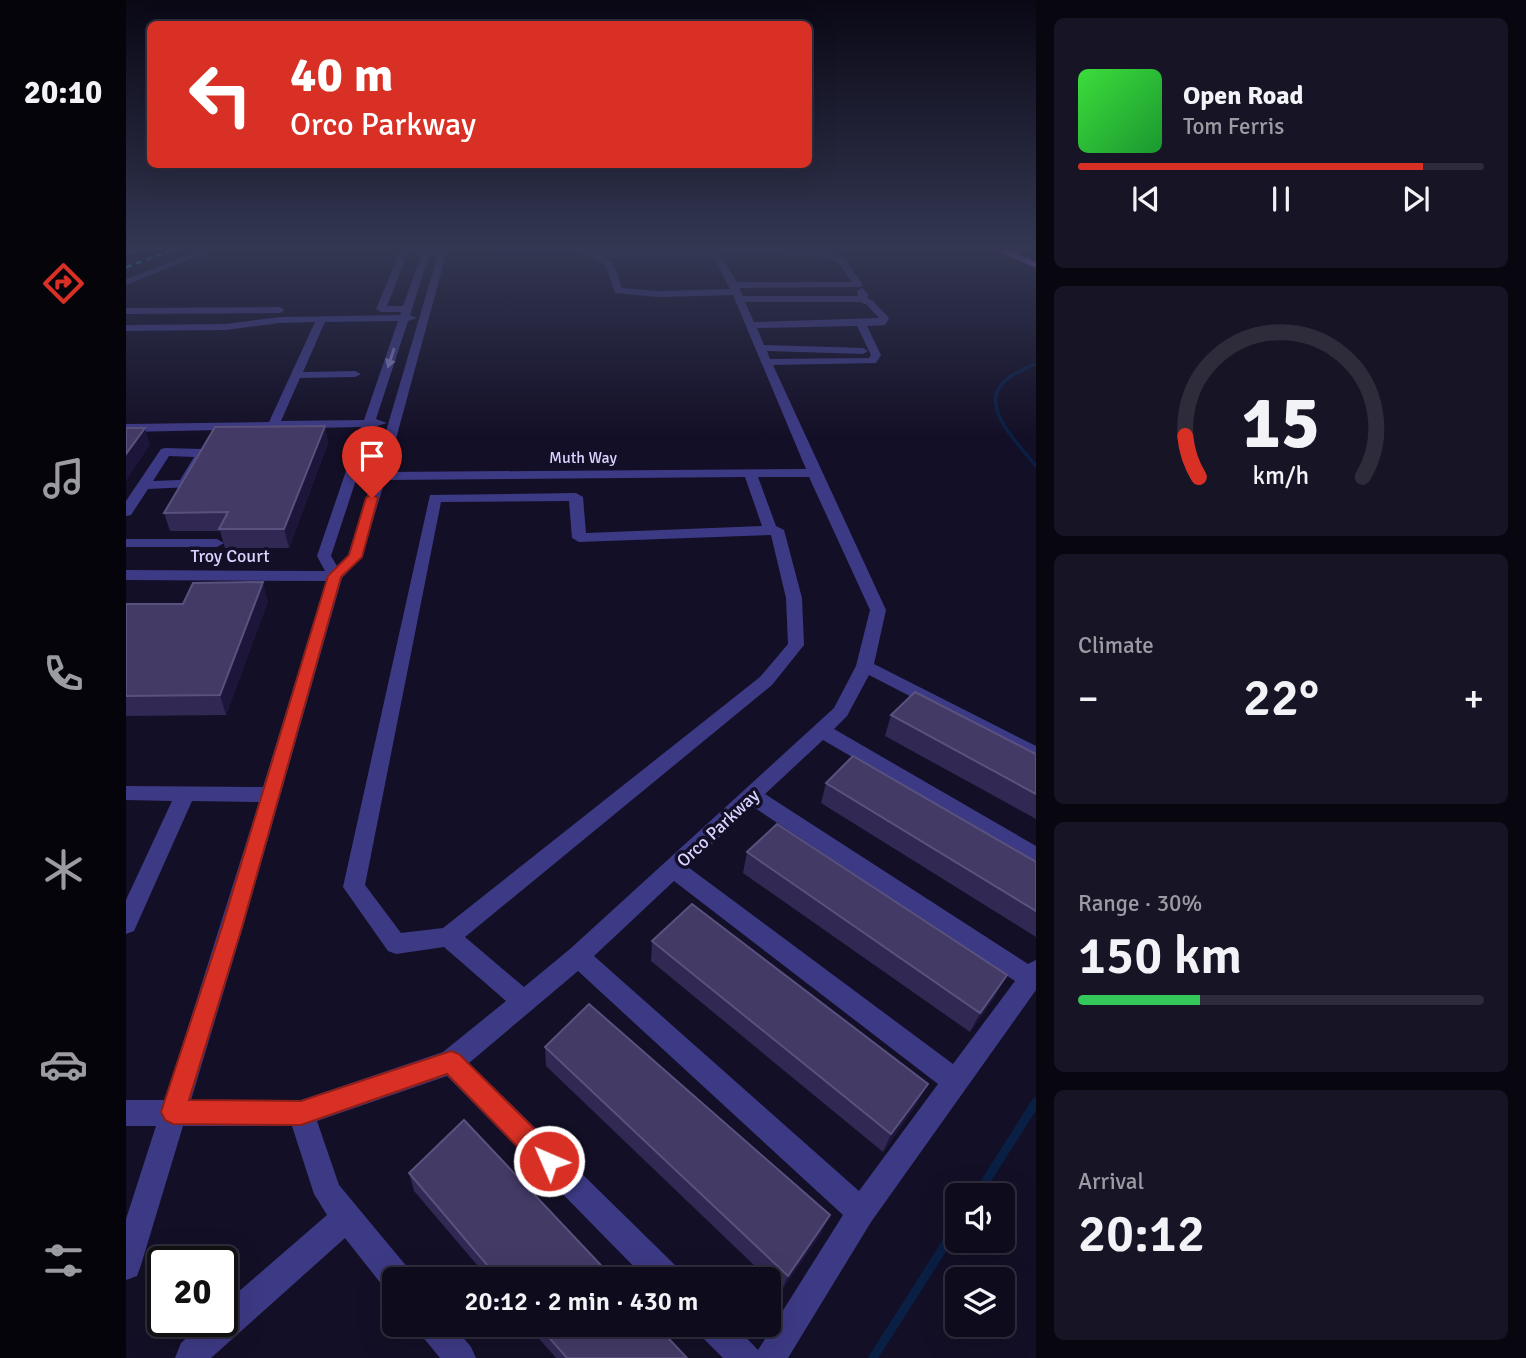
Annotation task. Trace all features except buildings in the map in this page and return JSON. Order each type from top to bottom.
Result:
[{"type":"street","points":[[126,311],[206,310]]},
{"type":"street","points":[[390,310],[406,313]]},
{"type":"street","name":"Orco Parkway","points":[[126,1113],[301,1113],[451,1062],[578,956],[841,712],[865,666],[878,610],[814,473],[744,310]]},
{"type":"street","points":[[750,325],[881,323],[884,318],[877,310]]},
{"type":"street","points":[[335,576],[324,556],[406,313]]},
{"type":"street","points":[[126,328],[226,327],[280,320],[424,313],[355,557],[335,576],[271,795],[126,1265]]},
{"type":"street","points":[[274,425],[322,319]]},
{"type":"street","points":[[763,355],[872,361],[876,355],[862,324]]},
{"type":"street","points":[[296,375],[355,374]]},
{"type":"street","points":[[126,428],[394,423]]},
{"type":"street","points":[[750,473],[770,530]]},
{"type":"street","name":"Muth Way","points":[[352,476],[814,473]]},
{"type":"street","points":[[435,498],[576,497],[579,538],[777,530],[794,598],[796,645],[766,681],[448,937],[396,944],[354,887],[435,498],[440,475]]},
{"type":"street","points":[[126,512],[144,485]]},
{"type":"street","points":[[126,544],[217,543]]},
{"type":"street","name":"Troy Court","points":[[126,575],[335,576]]},
{"type":"street","points":[[865,666],[1036,754]]},
{"type":"street","points":[[822,731],[1036,856]]},
{"type":"street","points":[[126,925],[186,792]]},
{"type":"street","points":[[126,793],[271,795]]},
{"type":"street","points":[[752,796],[1033,974],[861,1212],[770,1358]]},
{"type":"street","points":[[674,869],[957,1082]]},
{"type":"street","points":[[448,937],[523,1002]]},
{"type":"street","points":[[578,956],[861,1212]]},
{"type":"street","points":[[451,1062],[655,1267]]},
{"type":"street","points":[[301,1113],[327,1194],[387,1267]]},
{"type":"street","points":[[191,1358],[192,1354],[346,1217]]},
{"type":"street","points":[[724,1337],[745,1358]]},
{"type":"waterway","points":[[1022,369],[1036,364]]},
{"type":"waterway","points":[[1027,368],[1008,378],[998,389],[995,401],[1005,427],[1036,466]]},
{"type":"waterway","points":[[985,1183],[1036,1102]]},
{"type":"waterway","points":[[873,1358],[945,1245]]},
{"type":"route","points":[[372,498],[355,557],[335,576],[232,927],[173,1112],[301,1113],[451,1062],[549,1161]]}]
